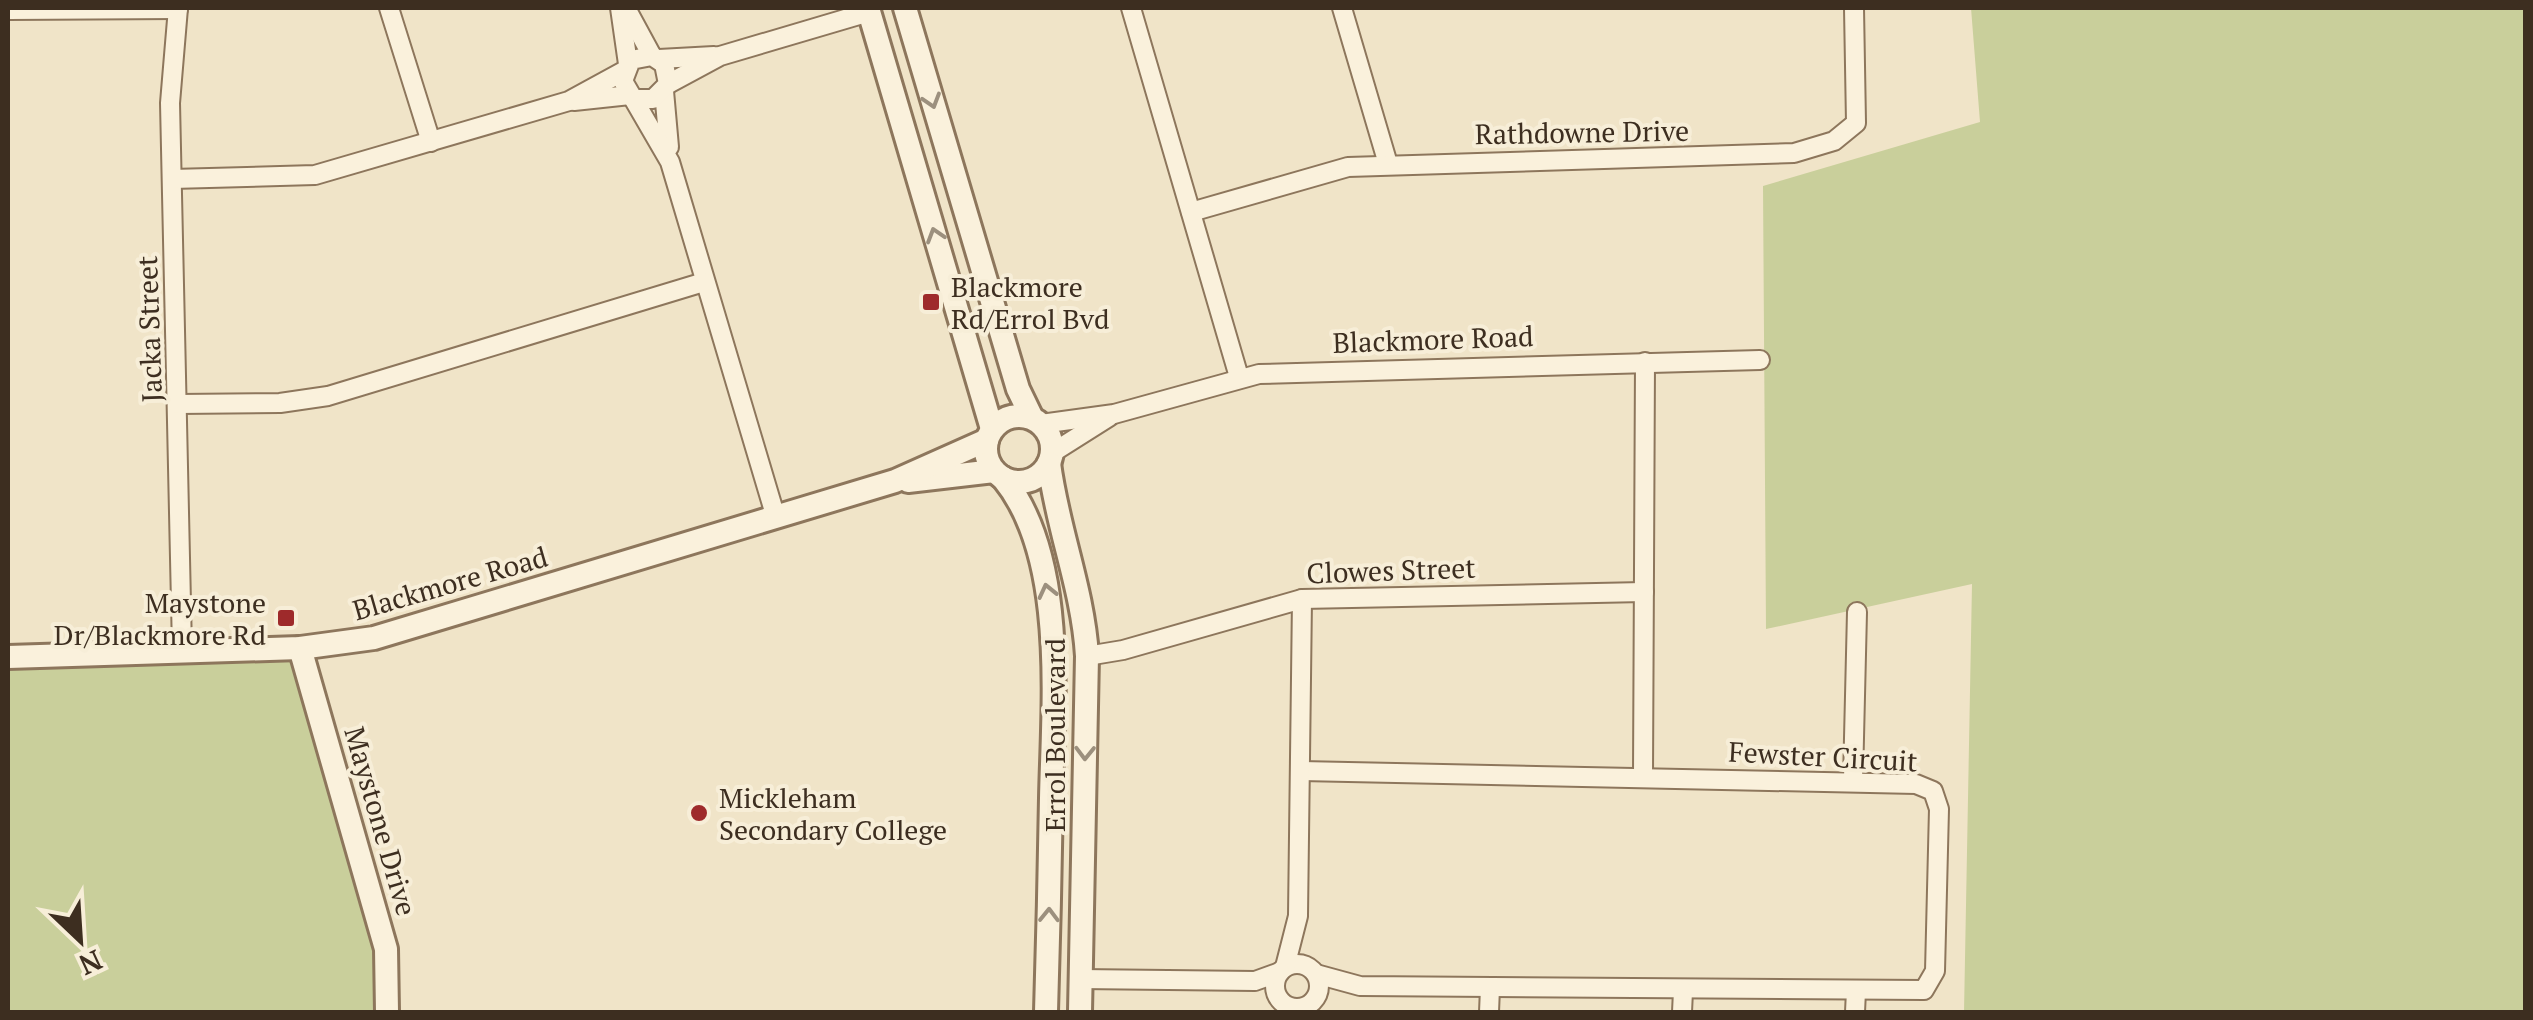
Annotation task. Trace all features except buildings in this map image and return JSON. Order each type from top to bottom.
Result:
[{"type":"street","points":[[8,10],[178,8]]},
{"type":"street","name":"Jacka Street","points":[[178,8],[171,85],[182,649]]},
{"type":"street","points":[[389,8],[431,142]]},
{"type":"street","points":[[623,8],[667,70],[670,162],[776,518]]},
{"type":"street","points":[[623,8],[623,82],[670,162]]},
{"type":"street","points":[[172,180],[315,175],[569,101],[634,97],[653,100],[720,56],[868,10],[989,434],[988,462],[998,475],[1024,482],[1035,478],[1051,458],[1052,442],[1018,388],[905,8]]},
{"type":"street","points":[[1131,8],[1239,377]]},
{"type":"street","points":[[1342,8],[1388,164]]},
{"type":"street","name":"Rathdowne Drive","points":[[1191,212],[1348,166],[1794,153],[1834,140],[1856,123],[1854,8]]},
{"type":"street","points":[[569,101],[638,56],[720,56]]},
{"type":"street","points":[[178,404],[280,403],[328,396],[704,282]]},
{"type":"street","name":"Blackmore Road","points":[[1036,421],[1114,414],[1239,377],[1760,360]]},
{"type":"street","points":[[1643,776],[1645,362]]},
{"type":"street","name":"Blackmore Road","points":[[1051,458],[1114,414]]},
{"type":"street","points":[[989,434],[1010,417],[1036,421]]},
{"type":"street","name":"Blackmore Road","points":[[8,657],[300,648],[374,638],[894,481],[989,434]]},
{"type":"street","name":"Errol Boulevard","points":[[1051,458],[1053,494],[1080,599],[1087,656],[1080,1012]]},
{"type":"street","name":"Blackmore Road","points":[[894,481],[998,475]]},
{"type":"street","name":"Errol Boulevard","points":[[998,475],[1014,492],[1036,549],[1054,630],[1046,1012]]},
{"type":"street","name":"Clowes Street","points":[[1087,656],[1123,650],[1302,599],[1644,592]]},
{"type":"street","points":[[1297,1006],[1320,988],[1301,941],[1298,916],[1302,599]]},
{"type":"street","points":[[1853,780],[1857,612]]},
{"type":"street","name":"Maystone Drive","points":[[300,648],[386,949],[387,1012]]},
{"type":"street","name":"Fewster Circuit","points":[[1297,1006],[1338,988],[1360,986],[1924,990],[1934,979],[1939,809],[1938,800],[1926,786],[1853,780],[1301,771]]},
{"type":"street","points":[[1297,1006],[1275,986],[1298,916]]},
{"type":"street","points":[[1080,979],[1254,981],[1299,963],[1314,971]]},
{"type":"street","name":"Fewster Circuit","points":[[1314,971],[1360,986]]},
{"type":"street","points":[[1220,981],[1253,987],[1297,1006]]},
{"type":"street","points":[[1490,988],[1490,1012]]},
{"type":"street","points":[[1682,1012],[1683,991]]},
{"type":"street","points":[[1855,1012],[1856,991]]},
{"type":"green space","points":[[1971,8],[2525,8],[2525,1012],[1964,1012],[1972,584],[1766,629],[1763,186],[1980,122]]},
{"type":"green space","points":[[300,648],[370,886],[387,1012],[8,1012],[8,657]]},
{"type":"place","name":"Blackmore Rd/Errol Bvd","points":[[931,302]]},
{"type":"place","name":"Maystone Dr/Blackmore Rd","points":[[286,618]]},
{"type":"place","name":"Mickleham Secondary College","points":[[699,813]]}]
